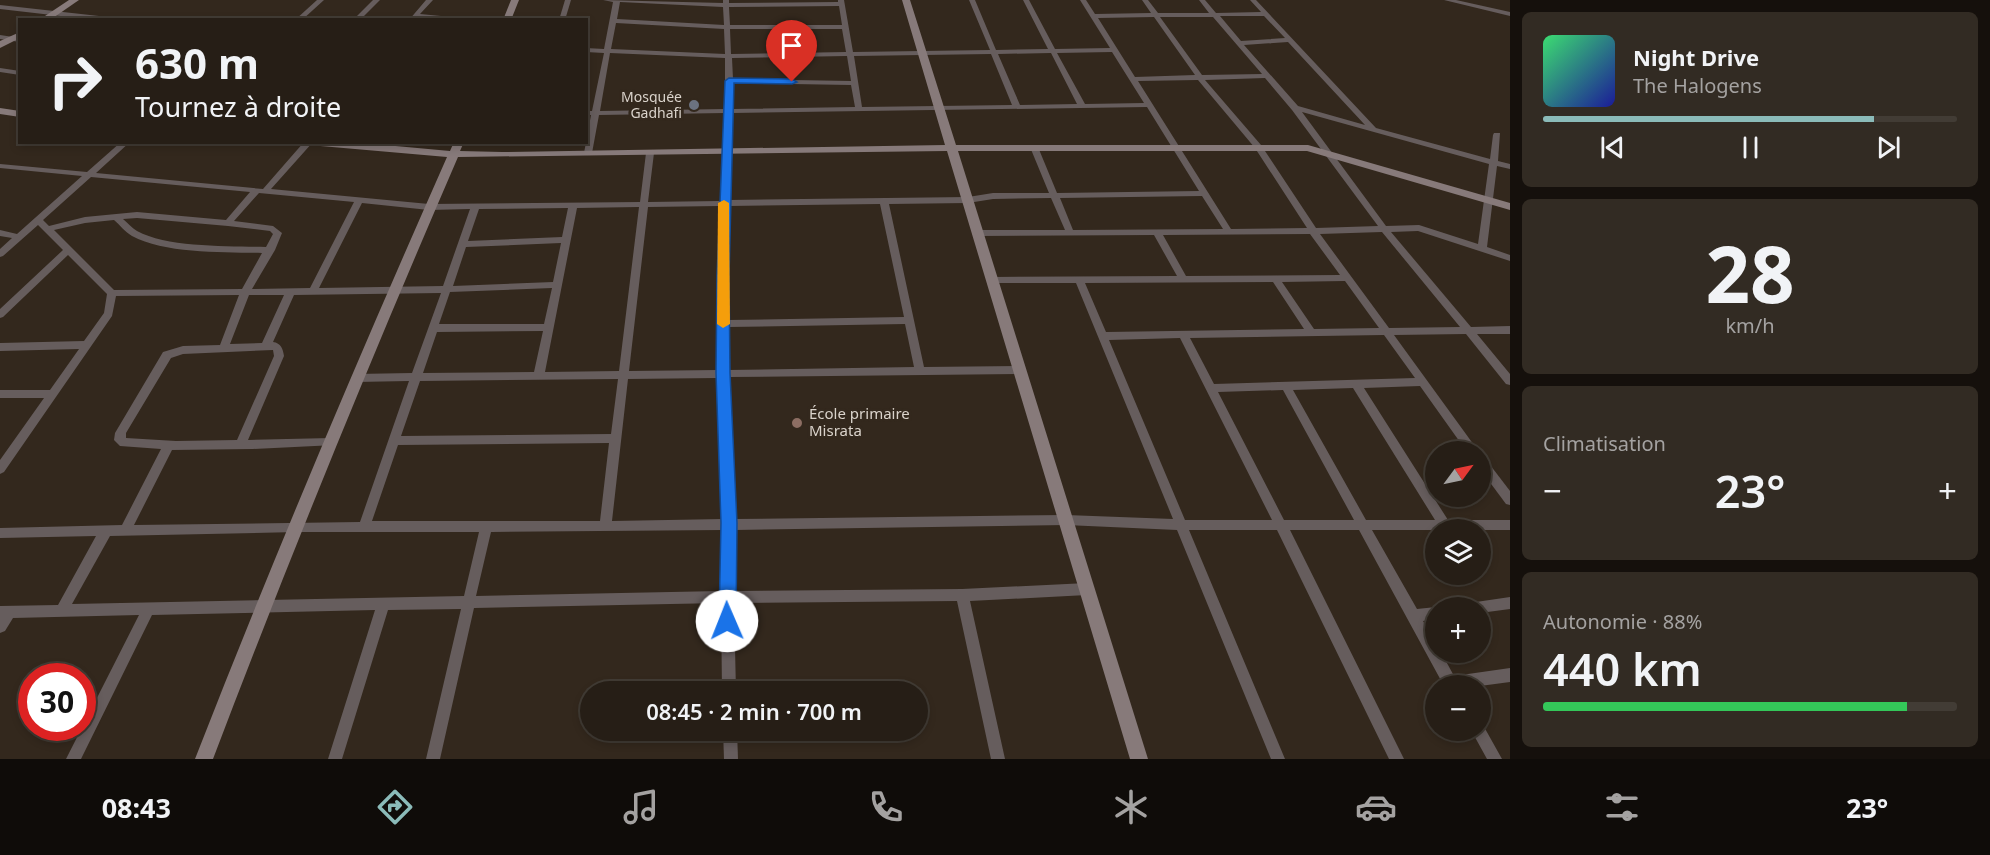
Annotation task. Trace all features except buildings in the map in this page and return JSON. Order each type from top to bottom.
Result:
[{"type":"street","points":[[3,7],[20,0]]},
{"type":"street","points":[[46,18],[75,0]]},
{"type":"street","points":[[300,18],[321,0]]},
{"type":"street","points":[[358,18],[377,0]]},
{"type":"street","points":[[413,18],[430,0]]},
{"type":"street","points":[[508,18],[514,0]]},
{"type":"street","points":[[563,18],[568,0]]},
{"type":"street","points":[[606,0],[841,2],[859,110]]},
{"type":"street","points":[[906,0],[1139,759]]},
{"type":"street","points":[[972,0],[1017,107]]},
{"type":"street","points":[[1026,0],[1083,106]]},
{"type":"street","points":[[1083,0],[1229,232]]},
{"type":"street","points":[[1145,0],[1200,78],[1258,147],[1313,231],[1466,441]]},
{"type":"street","points":[[1202,0],[1295,108],[1384,229],[1510,381]]},
{"type":"street","points":[[1253,0],[1373,129]]},
{"type":"street","points":[[1447,0],[1510,14]]},
{"type":"street","points":[[588,153],[617,1]]},
{"type":"street","points":[[726,2],[729,111],[724,204],[723,373],[729,523],[727,597],[729,681]]},
{"type":"street","points":[[3,7],[99,18]]},
{"type":"street","points":[[1094,16],[1266,14]]},
{"type":"street","points":[[614,21],[727,27],[845,27]]},
{"type":"street","points":[[0,37],[17,37]]},
{"type":"street","points":[[0,45],[17,37]]},
{"type":"street","points":[[1239,43],[1289,40]]},
{"type":"street","points":[[588,50],[728,56],[849,52],[1115,50]]},
{"type":"street","points":[[0,70],[18,73]]},
{"type":"street","points":[[1133,79],[1268,76]]},
{"type":"street","points":[[729,81],[855,83]]},
{"type":"street","points":[[588,113],[1150,105]]},
{"type":"street","points":[[1295,108],[1510,167]]},
{"type":"street","points":[[0,111],[18,114]]},
{"type":"street","points":[[1482,248],[1497,135]]},
{"type":"street","points":[[0,254],[124,144]]},
{"type":"street","points":[[228,223],[307,144]]},
{"type":"street","points":[[346,144],[588,153],[1176,146],[1308,148],[1510,207]]},
{"type":"street","points":[[1034,147],[1070,232]]},
{"type":"street","points":[[204,759],[262,608],[356,378],[456,148]]},
{"type":"street","points":[[605,526],[650,153]]},
{"type":"street","points":[[0,166],[429,207],[968,200],[993,196],[1054,194],[1205,193]]},
{"type":"street","points":[[313,291],[359,201]]},
{"type":"street","points":[[884,201],[920,371]]},
{"type":"street","points":[[539,375],[573,206]]},
{"type":"street","points":[[364,528],[475,207]]},
{"type":"street","points":[[48,229],[86,220],[137,214],[278,230],[270,250],[245,292],[224,348]]},
{"type":"street","points":[[116,217],[133,233],[149,239],[198,247],[270,250]]},
{"type":"street","points":[[38,220],[112,292],[393,291],[557,285]]},
{"type":"street","points":[[978,232],[1229,232],[1419,228],[1510,258]]},
{"type":"street","points":[[1157,232],[1183,279]]},
{"type":"street","points":[[0,233],[20,237]]},
{"type":"street","points":[[462,244],[566,240]]},
{"type":"street","points":[[0,315],[69,249]]},
{"type":"street","points":[[1275,278],[1311,333]]},
{"type":"street","points":[[992,280],[1347,278]]},
{"type":"street","points":[[1079,279],[1278,759]]},
{"type":"street","points":[[266,346],[291,291]]},
{"type":"street","points":[[0,469],[109,315],[112,292]]},
{"type":"street","points":[[723,324],[909,320]]},
{"type":"street","points":[[434,328],[549,327]]},
{"type":"street","points":[[1103,336],[1510,330]]},
{"type":"street","points":[[1183,335],[1281,525],[1397,759]]},
{"type":"street","points":[[0,347],[86,345]]},
{"type":"street","points":[[241,444],[279,356],[279,349],[275,346],[183,350],[167,355],[121,433],[120,440],[124,443],[168,446],[241,444],[331,441]]},
{"type":"street","points":[[356,378],[1020,370]]},
{"type":"street","points":[[1210,388],[1424,382]]},
{"type":"street","points":[[1356,384],[1441,519]]},
{"type":"street","points":[[1286,386],[1446,675]]},
{"type":"street","points":[[0,394],[52,394]]},
{"type":"street","points":[[394,441],[616,438]]},
{"type":"street","points":[[125,531],[168,446]]},
{"type":"street","points":[[0,449],[15,448]]},
{"type":"street","points":[[1491,475],[1510,500]]},
{"type":"street","points":[[0,533],[297,527],[605,526],[1066,520],[1182,525],[1425,525]]},
{"type":"street","points":[[1491,525],[1510,525]]},
{"type":"street","points":[[433,759],[486,526]]},
{"type":"street","points":[[61,611],[106,531]]},
{"type":"street","points":[[0,627],[5,612],[727,597],[962,595],[1087,589]]},
{"type":"street","points":[[962,595],[998,759]]},
{"type":"street","points":[[1491,606],[1510,603]]},
{"type":"street","points":[[335,759],[383,605]]},
{"type":"street","points":[[73,759],[148,610]]},
{"type":"street","points":[[1414,616],[1425,614]]},
{"type":"street","points":[[1491,678],[1510,675]]},
{"type":"street","points":[[730,741],[731,759]]},
{"type":"street","points":[[1484,741],[1495,759]]},
{"type":"slow traffic","points":[[723,324],[724,203]]},
{"type":"place","name":"Mosquée Gadhafi","points":[[694,105]]},
{"type":"place","name":"École primaire Misrata","points":[[797,423]]},
{"type":"route","points":[[727,621],[729,523],[723,373],[723,276],[729,81],[792,82]]}]
